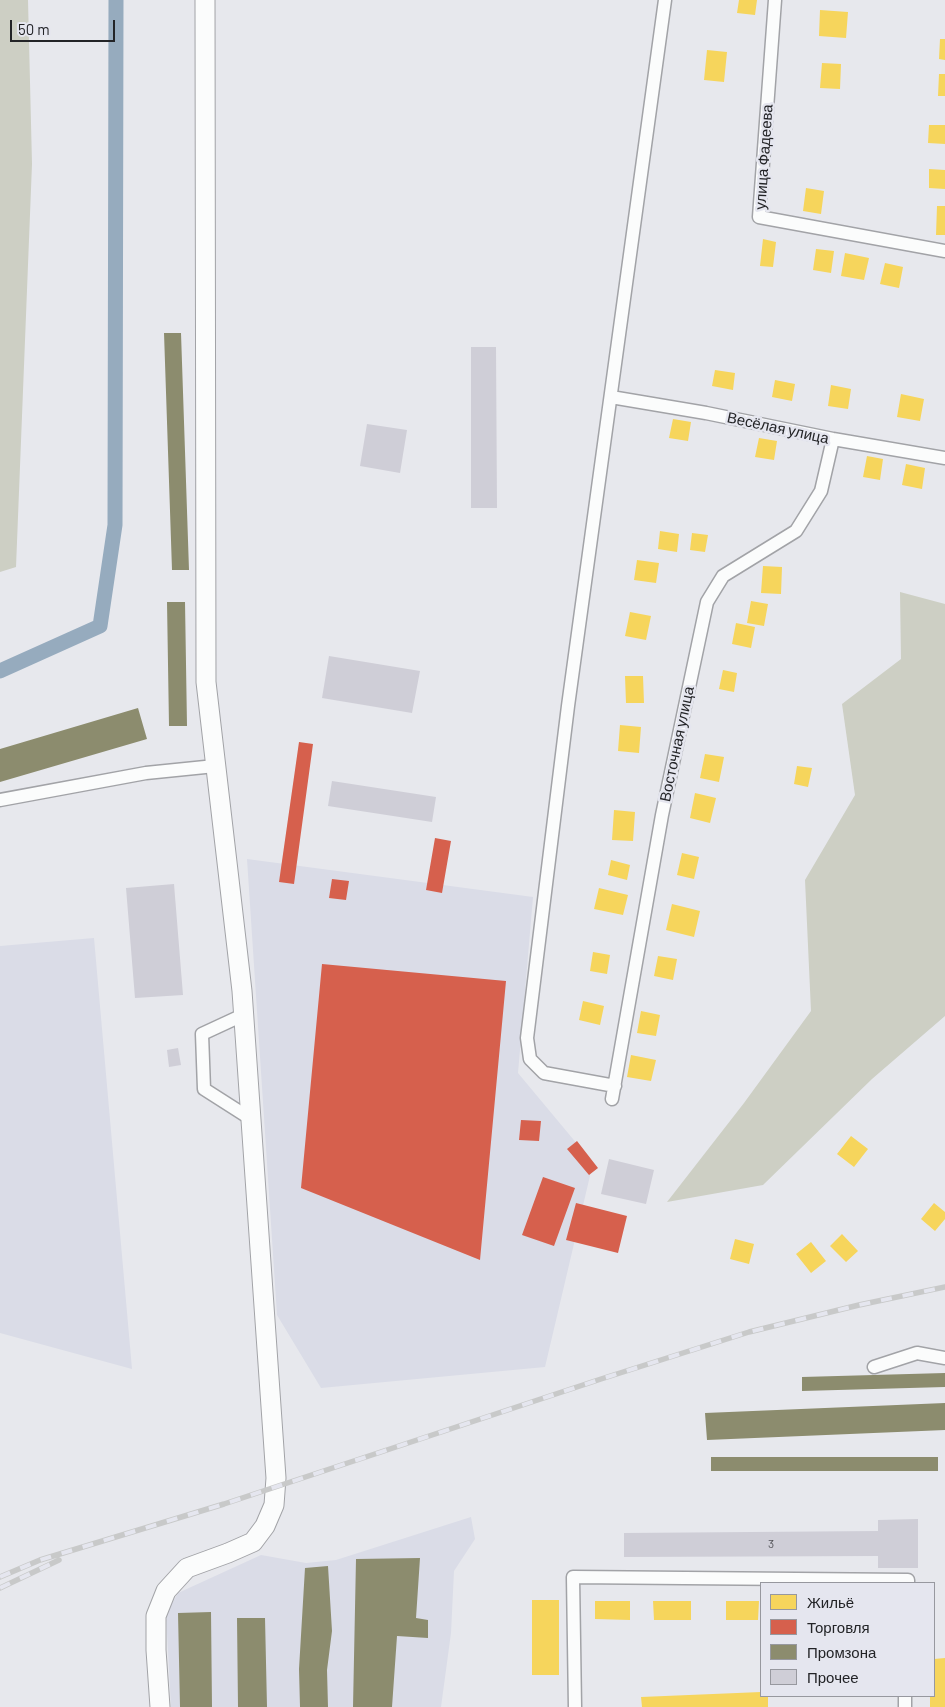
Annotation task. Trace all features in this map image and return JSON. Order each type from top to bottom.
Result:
[{"type":"main road","points":[[160,1707],[156,1616],[166,1592],[187,1568],[228,1554],[253,1542],[266,1526],[274,1505],[276,1478],[243,1015],[230,877],[206,682],[205,0]]},
{"type":"street","points":[[615,1086],[544,1073],[530,1058],[527,1038],[568,706],[665,0]]},
{"type":"street","name":"улица Фадеева","points":[[775,0],[759,217],[945,251]]},
{"type":"street","name":"Весёлая улица","points":[[611,397],[945,458]]},
{"type":"street","name":"Восточная улица","points":[[612,1099],[662,815],[707,602],[723,576],[796,531],[821,491],[833,439]]},
{"type":"street","points":[[0,800],[146,774],[215,766]]},
{"type":"street","points":[[243,1015],[202,1034],[204,1089],[251,1119]]},
{"type":"street","points":[[874,1367],[918,1353],[945,1358]]},
{"type":"street","points":[[575,1707],[573,1577],[908,1580],[908,1582]]},
{"type":"shaded area","points":[[0,0],[28,0],[32,164],[16,567],[0,572]]},
{"type":"shaded area","points":[[900,592],[945,604],[945,1016],[872,1079],[763,1185],[667,1202],[744,1103],[811,1011],[805,880],[855,795],[842,704],[901,659]]},
{"type":"shaded area","points":[[247,859],[533,897],[518,1073],[593,1163],[545,1367],[321,1388],[277,1315]]},
{"type":"shaded area","points":[[94,938],[132,1369],[0,1333],[0,946]]},
{"type":"shaded area","points":[[471,1517],[475,1539],[454,1571],[451,1633],[441,1707],[171,1707],[166,1614],[178,1593],[261,1555],[306,1563],[336,1560]]},
{"type":"building: Жильё","points":[[739,0],[757,0],[755,15],[737,13]]},
{"type":"building: Жильё","points":[[820,10],[848,12],[846,38],[819,36]]},
{"type":"building: Жильё","points":[[940,39],[945,39],[945,60],[939,59]]},
{"type":"building: Жильё","points":[[707,50],[727,52],[724,82],[704,80]]},
{"type":"building: Жильё","points":[[822,63],[841,64],[840,89],[820,88]]},
{"type":"building: Жильё","points":[[939,74],[945,74],[945,96],[938,96]]},
{"type":"building: Жильё","points":[[929,125],[945,125],[945,144],[928,143]]},
{"type":"building: Жильё","points":[[929,169],[945,170],[945,189],[929,188]]},
{"type":"building: Жильё","points":[[806,188],[824,191],[821,214],[803,211]]},
{"type":"building: Жильё","points":[[937,206],[945,206],[945,235],[936,235]]},
{"type":"building: Жильё","points":[[763,239],[776,242],[773,267],[760,266]]},
{"type":"building: Жильё","points":[[816,249],[834,251],[831,273],[813,270]]},
{"type":"building: Жильё","points":[[845,253],[869,258],[864,280],[841,276]]},
{"type":"building: Жильё","points":[[885,263],[903,267],[899,288],[880,284]]},
{"type":"building: Жильё","points":[[715,370],[735,373],[733,390],[712,386]]},
{"type":"building: Жильё","points":[[775,380],[795,384],[792,401],[772,397]]},
{"type":"building: Жильё","points":[[831,385],[851,389],[848,409],[828,406]]},
{"type":"building: Жильё","points":[[901,394],[924,399],[920,421],[897,417]]},
{"type":"building: Жильё","points":[[673,419],[691,422],[688,441],[669,438]]},
{"type":"building: Жильё","points":[[759,438],[777,441],[774,460],[755,457]]},
{"type":"building: Жильё","points":[[867,456],[883,459],[880,480],[863,477]]},
{"type":"building: Жильё","points":[[906,464],[925,468],[922,489],[902,485]]},
{"type":"building: Жильё","points":[[660,531],[679,534],[677,552],[658,549]]},
{"type":"building: Жильё","points":[[692,533],[708,535],[705,552],[690,550]]},
{"type":"building: Жильё","points":[[637,560],[659,563],[656,583],[634,580]]},
{"type":"building: Жильё","points":[[763,566],[782,567],[781,594],[761,593]]},
{"type":"building: Жильё","points":[[751,601],[768,604],[764,626],[747,623]]},
{"type":"building: Жильё","points":[[630,612],[651,616],[646,640],[625,636]]},
{"type":"building: Жильё","points":[[736,623],[755,627],[751,648],[732,644]]},
{"type":"building: Жильё","points":[[723,670],[737,673],[734,692],[719,689]]},
{"type":"building: Жильё","points":[[625,676],[643,676],[644,703],[626,703]]},
{"type":"building: Жильё","points":[[620,725],[641,727],[639,753],[618,751]]},
{"type":"building: Жильё","points":[[705,754],[724,757],[719,782],[700,778]]},
{"type":"building: Жильё","points":[[797,766],[812,768],[808,787],[794,784]]},
{"type":"building: Жильё","points":[[695,793],[716,798],[710,823],[690,818]]},
{"type":"building: Жильё","points":[[614,810],[635,812],[633,841],[612,840]]},
{"type":"building: Жильё","points":[[682,853],[699,857],[694,879],[677,875]]},
{"type":"building: Жильё","points":[[611,860],[630,865],[627,880],[608,875]]},
{"type":"building: Жильё","points":[[599,888],[628,895],[623,915],[594,909]]},
{"type":"building: Жильё","points":[[672,904],[700,911],[694,937],[666,930]]},
{"type":"building: Жильё","points":[[593,952],[610,955],[607,974],[590,971]]},
{"type":"building: Жильё","points":[[658,956],[677,959],[673,980],[654,976]]},
{"type":"building: Жильё","points":[[583,1001],[604,1006],[600,1025],[579,1020]]},
{"type":"building: Жильё","points":[[641,1011],[660,1015],[656,1036],[637,1033]]},
{"type":"building: Жильё","points":[[631,1055],[656,1060],[651,1081],[627,1077]]},
{"type":"building: Жильё","points":[[851,1136],[868,1149],[854,1167],[837,1154]]},
{"type":"building: Жильё","points":[[934,1203],[945,1212],[945,1219],[935,1231],[921,1219]]},
{"type":"building: Жильё","points":[[842,1234],[858,1251],[846,1262],[830,1246]]},
{"type":"building: Жильё","points":[[735,1239],[754,1244],[749,1264],[730,1259]]},
{"type":"building: Жильё","points":[[811,1242],[826,1261],[811,1273],[796,1254]]},
{"type":"building: Жильё","points":[[532,1600],[559,1600],[559,1675],[532,1675]]},
{"type":"building: Жильё","points":[[595,1601],[630,1601],[630,1620],[595,1619]]},
{"type":"building: Жильё","points":[[653,1601],[691,1601],[691,1620],[654,1620]]},
{"type":"building: Жильё","points":[[726,1601],[759,1601],[758,1620],[726,1620]]},
{"type":"building: Жильё","points":[[945,1658],[945,1707],[930,1707],[930,1697],[935,1697],[935,1659]]},
{"type":"building: Жильё","points":[[760,1692],[760,1697],[768,1697],[768,1707],[642,1707],[641,1697]]},
{"type":"building: Торговля","points":[[299,742],[313,744],[294,884],[279,882]]},
{"type":"building: Торговля","points":[[435,838],[451,841],[442,893],[426,890]]},
{"type":"building: Торговля","points":[[332,879],[349,881],[346,900],[329,898]]},
{"type":"building: Торговля","points":[[322,964],[506,981],[480,1260],[301,1188]]},
{"type":"building: Торговля","points":[[521,1120],[541,1121],[539,1141],[519,1140]]},
{"type":"building: Торговля","points":[[577,1141],[598,1168],[589,1175],[567,1149]]},
{"type":"building: Торговля","points":[[543,1177],[575,1188],[554,1246],[522,1235]]},
{"type":"building: Торговля","points":[[576,1203],[627,1216],[618,1253],[566,1240]]},
{"type":"building: Промзона","points":[[164,333],[181,333],[189,570],[172,570]]},
{"type":"building: Промзона","points":[[167,602],[185,602],[187,726],[169,726]]},
{"type":"building: Промзона","points":[[138,708],[147,739],[0,782],[0,749]]},
{"type":"building: Промзона","points":[[945,1373],[945,1387],[802,1391],[802,1377]]},
{"type":"building: Промзона","points":[[945,1403],[945,1430],[707,1440],[705,1413]]},
{"type":"building: Промзона","points":[[711,1457],[938,1457],[938,1471],[711,1471]]},
{"type":"building: Промзона","points":[[420,1558],[416,1618],[428,1620],[428,1638],[397,1636],[392,1707],[353,1707],[356,1559]]},
{"type":"building: Промзона","points":[[328,1566],[332,1631],[327,1670],[328,1707],[300,1707],[299,1669],[305,1568]]},
{"type":"building: Промзона","points":[[211,1612],[212,1707],[180,1707],[178,1613]]},
{"type":"building: Промзона","points":[[237,1618],[265,1618],[267,1707],[238,1707]]},
{"type":"building: Прочее","points":[[471,347],[496,347],[497,508],[471,508]]},
{"type":"building: Прочее","points":[[367,424],[407,430],[400,473],[360,466]]},
{"type":"building: Прочее","points":[[329,656],[420,671],[412,713],[322,698]]},
{"type":"building: Прочее","points":[[332,781],[436,797],[432,822],[328,806]]},
{"type":"building: Прочее","points":[[174,884],[183,995],[135,998],[126,888]]},
{"type":"building: Прочее","points":[[178,1048],[181,1065],[169,1067],[167,1050]]},
{"type":"building: Прочее","points":[[609,1159],[654,1170],[646,1204],[601,1194]]},
{"type":"building: Прочее","points":[[918,1519],[918,1568],[878,1568],[878,1556],[624,1557],[624,1533],[878,1531],[878,1520]]},
{"type":"waterway","points":[[0,671],[100,626],[115,525],[116,0]]},
{"type":"railway","points":[[0,1577],[40,1560],[224,1504],[749,1332],[859,1305],[945,1287]]},
{"type":"railway","points":[[0,1588],[59,1560]]}]
